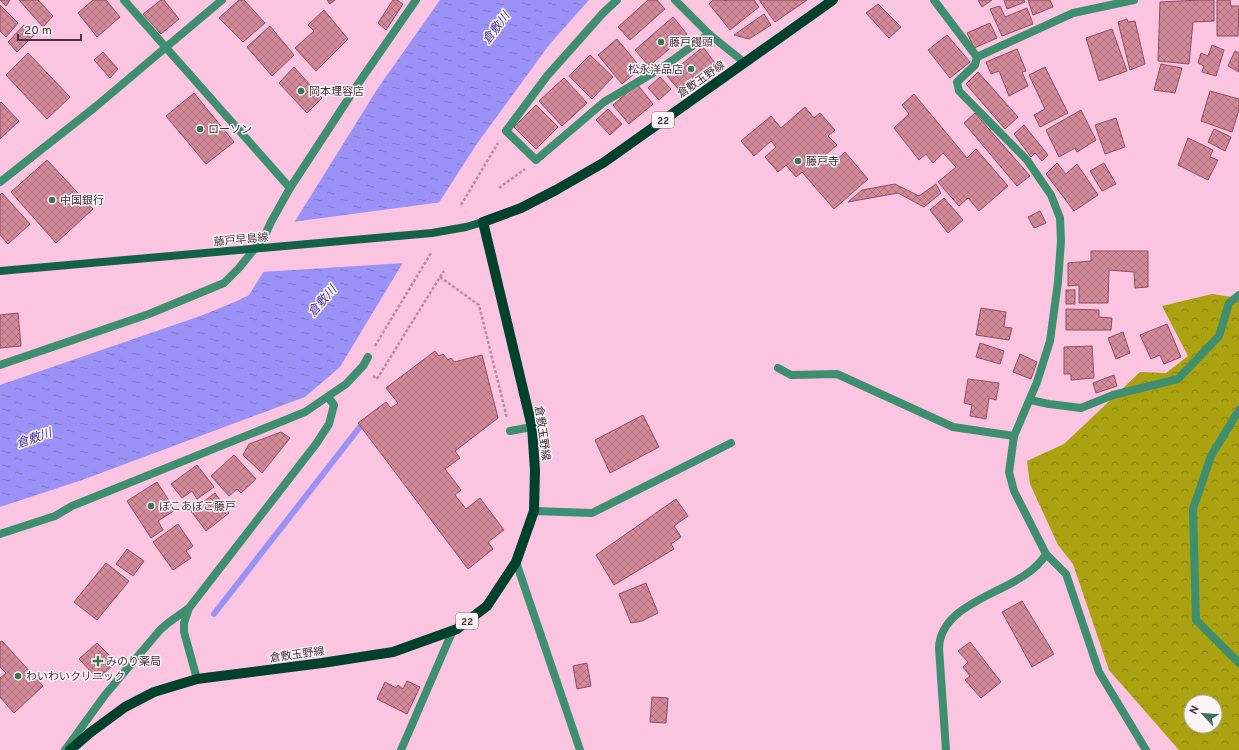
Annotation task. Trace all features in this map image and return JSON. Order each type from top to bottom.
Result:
[{"type":"main road","name":"倉敷玉野線","points":[[70,750],[91,732],[125,707],[154,692],[197,679],[322,663],[393,652],[457,629],[487,606],[516,562],[534,511],[535,470],[532,427],[483,222],[521,208],[603,163],[833,0]]},
{"type":"main road","name":"藤戸早島線","points":[[0,271],[432,233],[466,227],[483,222]]},
{"type":"street","points":[[124,0],[290,188]]},
{"type":"street","points":[[0,182],[94,108],[222,0]]},
{"type":"street","points":[[0,366],[148,314],[224,284],[264,237],[290,188],[358,84],[416,0]]},
{"type":"street","points":[[617,0],[603,13],[547,76],[506,131],[536,160],[604,102],[663,67],[709,34]]},
{"type":"street","points":[[675,0],[709,34],[745,63]]},
{"type":"street","points":[[934,0],[977,58]]},
{"type":"street","points":[[1134,0],[1073,13],[977,58],[975,65],[957,82],[959,91],[1027,160],[1051,195],[1060,218],[1061,242],[1058,282],[1050,341],[1038,382],[1014,436],[1009,472],[1014,491],[1046,554],[1066,574],[1099,672],[1146,750]]},
{"type":"street","points":[[1030,400],[1081,408],[1113,395],[1178,379],[1219,336],[1229,303],[1239,295]]},
{"type":"street","points":[[0,534],[55,516],[72,506],[305,412],[346,384],[360,369],[368,357]]},
{"type":"street","points":[[778,368],[791,375],[838,374],[953,427],[1014,436]]},
{"type":"street","points":[[65,750],[105,695],[160,630],[189,608],[292,476],[329,424],[334,405],[328,397]]},
{"type":"street","points":[[1239,410],[1211,456],[1193,509],[1196,620],[1239,663]]},
{"type":"street","points":[[510,431],[532,427]]},
{"type":"street","points":[[534,511],[592,513],[731,443]]},
{"type":"street","points":[[946,750],[938,648],[939,638],[945,626],[958,613],[1028,572],[1042,562],[1046,554]]},
{"type":"street","points":[[516,562],[580,750]]},
{"type":"street","points":[[189,608],[184,623],[184,632],[197,679]]},
{"type":"street","points":[[401,750],[453,630]]},
{"type":"path","points":[[461,205],[506,131]]},
{"type":"path","points":[[499,188],[536,160]]},
{"type":"path","points":[[368,357],[431,253]]},
{"type":"path","points":[[360,369],[377,379],[444,270]]},
{"type":"path","points":[[440,277],[479,306],[510,431]]},
{"type":"green space","points":[[1212,294],[1239,298],[1239,750],[1179,750],[1109,670],[1073,564],[1058,545],[1030,484],[1027,461],[1064,444],[1140,372],[1166,373],[1188,356],[1162,306]]},
{"type":"water","name":"倉敷川","points":[[440,0],[589,0],[549,45],[476,145],[440,201],[340,367],[305,397],[82,480],[0,507],[0,385],[203,315],[249,295],[378,88]]},
{"type":"pier","points":[[442,202],[405,263],[261,272],[292,222]]},
{"type":"building","points":[[0,0],[10,0],[6,6]]},
{"type":"building","points":[[19,0],[38,0],[53,16],[43,27]]},
{"type":"building","points":[[93,0],[106,0],[120,17],[97,37],[78,13]]},
{"type":"building","points":[[161,0],[164,0],[179,19],[161,34],[143,14]]},
{"type":"building","points":[[239,0],[244,0],[265,23],[243,42],[219,18]]},
{"type":"building","points":[[327,0],[335,0],[330,4]]},
{"type":"building","points":[[393,0],[397,0],[403,4],[386,30],[378,23]]},
{"type":"building","points":[[648,0],[657,0],[665,9],[630,40],[618,27]]},
{"type":"building","points":[[713,0],[754,0],[759,7],[730,30],[709,4]]},
{"type":"building","points":[[759,0],[807,0],[775,22]]},
{"type":"building","points":[[978,0],[992,0],[982,7]]},
{"type":"building","points":[[1004,0],[1024,0],[1025,2],[1007,9]]},
{"type":"building","points":[[1028,0],[1050,0],[1053,7],[1033,15]]},
{"type":"building","points":[[1214,0],[1214,21],[1193,22],[1189,64],[1158,61],[1160,2]]},
{"type":"building","points":[[1217,0],[1230,0],[1231,6],[1239,6],[1238,36],[1217,36]]},
{"type":"building","points":[[878,4],[901,27],[889,38],[866,13]]},
{"type":"building","points":[[0,5],[18,23],[6,37],[0,31]]},
{"type":"building","points":[[1000,6],[1005,17],[1027,8],[1033,24],[1002,36],[990,9]]},
{"type":"building","points":[[324,10],[348,39],[316,71],[295,48],[314,31],[308,25]]},
{"type":"building","points":[[764,14],[771,25],[749,39],[734,35]]},
{"type":"building","name":"藤戸饅頭","points":[[673,17],[687,34],[649,66],[635,50]]},
{"type":"building","points":[[1127,19],[1128,22],[1135,21],[1145,64],[1130,70],[1118,22]]},
{"type":"building","points":[[990,23],[997,38],[974,48],[967,33]]},
{"type":"building","points":[[24,25],[34,35],[17,52],[8,42]]},
{"type":"building","points":[[270,26],[294,55],[272,76],[247,47]]},
{"type":"building","points":[[1112,29],[1127,71],[1099,81],[1086,38]]},
{"type":"building","points":[[947,35],[970,62],[950,78],[928,50]]},
{"type":"building","points":[[617,39],[641,68],[622,84],[598,55]]},
{"type":"building","points":[[1212,45],[1224,50],[1216,76],[1202,72],[1204,66],[1198,63],[1201,53],[1208,56]]},
{"type":"building","name":"松永洋品店","points":[[703,47],[715,63],[680,91],[667,76]]},
{"type":"building","points":[[1017,49],[1026,71],[1022,72],[1028,86],[1009,96],[999,71],[991,74],[986,62]]},
{"type":"building","points":[[1235,51],[1239,53],[1239,72],[1228,66]]},
{"type":"building","points":[[103,52],[118,69],[110,78],[94,60]]},
{"type":"building","points":[[28,53],[70,97],[47,119],[6,75]]},
{"type":"building","points":[[590,55],[613,77],[592,99],[569,76]]},
{"type":"building","points":[[1161,64],[1182,68],[1175,93],[1154,90]]},
{"type":"building","name":"岡本理容店","points":[[294,67],[322,98],[307,113],[279,83]]},
{"type":"building","points":[[1045,67],[1068,113],[1040,127],[1034,115],[1045,109],[1029,75]]},
{"type":"building","points":[[978,72],[1018,117],[1005,129],[966,84]]},
{"type":"building","points":[[660,77],[671,89],[659,100],[648,88]]},
{"type":"building","points":[[564,78],[587,103],[562,126],[539,101]]},
{"type":"building","points":[[637,84],[653,104],[629,124],[613,105]]},
{"type":"building","points":[[1210,91],[1239,99],[1239,110],[1232,132],[1201,121]]},
{"type":"building","name":"ローソン","points":[[194,93],[234,142],[206,164],[166,116]]},
{"type":"building","points":[[914,94],[967,158],[976,149],[1008,186],[979,211],[968,198],[959,206],[938,182],[956,167],[943,153],[933,163],[926,154],[919,160],[894,128],[909,114],[902,105]]},
{"type":"building","points":[[1,102],[19,121],[0,139],[0,104]]},
{"type":"building","points":[[536,105],[558,127],[536,149],[514,127]]},
{"type":"building","name":"藤戸寺","points":[[805,107],[814,118],[820,113],[835,130],[828,136],[837,145],[824,156],[831,165],[845,152],[868,179],[834,209],[802,172],[796,177],[786,165],[778,172],[765,157],[776,147],[771,141],[754,156],[741,141],[771,116],[781,128]]},
{"type":"building","points":[[608,109],[622,124],[610,135],[596,120]]},
{"type":"building","points":[[1081,110],[1096,140],[1077,152],[1075,148],[1059,157],[1046,130]]},
{"type":"building","points":[[975,113],[1030,176],[1017,186],[964,123]]},
{"type":"building","points":[[1116,118],[1125,147],[1105,154],[1095,125]]},
{"type":"building","points":[[1024,125],[1048,155],[1042,161],[1035,153],[1031,157],[1014,134]]},
{"type":"building","points":[[1214,129],[1231,137],[1225,151],[1208,142]]},
{"type":"building","points":[[1188,138],[1213,150],[1210,157],[1218,160],[1208,180],[1178,165]]},
{"type":"building","name":"中国銀行","points":[[47,160],[93,209],[56,243],[11,192]]},
{"type":"building","points":[[1057,163],[1066,174],[1077,164],[1098,195],[1074,211],[1046,174]]},
{"type":"building","points":[[1104,163],[1116,184],[1102,191],[1090,171]]},
{"type":"building","points":[[895,184],[919,196],[936,184],[941,193],[924,207],[898,193],[848,202],[862,190]]},
{"type":"building","points":[[2,193],[30,224],[8,244],[0,235],[0,195]]},
{"type":"building","points":[[944,198],[963,220],[948,233],[930,210]]},
{"type":"building","points":[[1040,211],[1046,223],[1034,228],[1028,217]]},
{"type":"building","points":[[1091,251],[1148,251],[1148,287],[1135,288],[1134,272],[1109,270],[1108,303],[1079,303],[1079,285],[1068,286],[1068,263],[1091,261]]},
{"type":"building","points":[[1066,290],[1075,290],[1075,304],[1066,304]]},
{"type":"building","points":[[981,308],[1006,312],[1004,327],[1012,328],[1009,340],[976,335]]},
{"type":"building","points":[[1066,309],[1099,310],[1099,317],[1112,318],[1111,330],[1066,330]]},
{"type":"building","points":[[18,313],[21,346],[0,348],[0,315]]},
{"type":"building","points":[[1167,324],[1181,357],[1164,364],[1160,355],[1151,359],[1140,335]]},
{"type":"building","points":[[1123,332],[1130,353],[1116,359],[1108,338]]},
{"type":"building","points":[[980,343],[1004,351],[1000,364],[976,357]]},
{"type":"building","points":[[1092,346],[1094,378],[1071,380],[1071,374],[1064,374],[1064,347]]},
{"type":"building","points":[[435,351],[439,356],[443,354],[448,360],[451,358],[454,362],[482,355],[498,418],[455,451],[460,458],[445,469],[461,490],[455,495],[466,509],[480,498],[504,530],[488,542],[493,549],[468,569],[358,423],[386,402],[391,408],[398,403],[386,388]]},
{"type":"building","points":[[1020,354],[1037,362],[1031,379],[1013,372]]},
{"type":"building","points":[[1114,375],[1117,386],[1096,393],[1093,383]]},
{"type":"building","points":[[968,379],[999,383],[996,400],[989,398],[986,419],[970,416],[972,405],[964,403]]},
{"type":"building","points":[[643,415],[659,447],[610,473],[595,440]]},
{"type":"building","points":[[281,432],[290,438],[262,473],[243,455],[249,444]]},
{"type":"building","points":[[234,455],[256,479],[241,493],[237,489],[229,496],[211,476]]},
{"type":"building","points":[[197,465],[214,487],[197,499],[192,491],[182,498],[171,484]]},
{"type":"building","name":"ぽこあぽこ藤戸","points":[[157,482],[175,510],[158,521],[163,530],[151,538],[127,501]]},
{"type":"building","points":[[215,493],[229,513],[206,531],[191,511]]},
{"type":"building","points":[[676,499],[688,516],[674,526],[681,537],[671,544],[674,549],[614,585],[596,555]]},
{"type":"building","points":[[178,524],[193,546],[186,551],[191,558],[173,570],[153,542]]},
{"type":"building","points":[[127,549],[144,561],[133,576],[116,564]]},
{"type":"building","points":[[106,563],[129,581],[97,620],[74,602]]},
{"type":"building","points":[[646,583],[658,613],[642,621],[631,623],[619,594]]},
{"type":"building","points":[[1022,601],[1054,654],[1032,667],[1002,612]]},
{"type":"building","name":"わいわいクリニック","points":[[2,641],[43,686],[14,713],[0,697],[0,678],[6,673],[0,667],[0,642]]},
{"type":"building","points":[[970,642],[1001,682],[981,698],[965,680],[970,676],[963,667],[968,662],[958,651]]},
{"type":"building","name":"みのり薬局","points":[[97,643],[116,662],[98,679],[79,659]]},
{"type":"building","points":[[587,663],[591,686],[577,689],[573,666]]},
{"type":"building","points":[[407,681],[420,687],[407,714],[377,699],[385,682],[396,688],[398,685],[403,689]]},
{"type":"building","points":[[652,697],[668,698],[666,723],[650,722]]},
{"type":"waterway","points":[[214,614],[359,428]]},
{"type":"place","name":"藤戸饅頭","points":[[661,42]]},
{"type":"place","name":"松永洋品店","points":[[691,69]]},
{"type":"place","name":"岡本理容店","points":[[301,91]]},
{"type":"place","name":"ローソン","points":[[200,129]]},
{"type":"place","name":"藤戸寺","points":[[798,161]]},
{"type":"place","name":"中国銀行","points":[[52,200]]},
{"type":"place","name":"ぽこあぽこ藤戸","points":[[151,506]]},
{"type":"place","name":"みのり薬局","points":[[98,661]]},
{"type":"place","name":"わいわいクリニック","points":[[18,676]]}]
